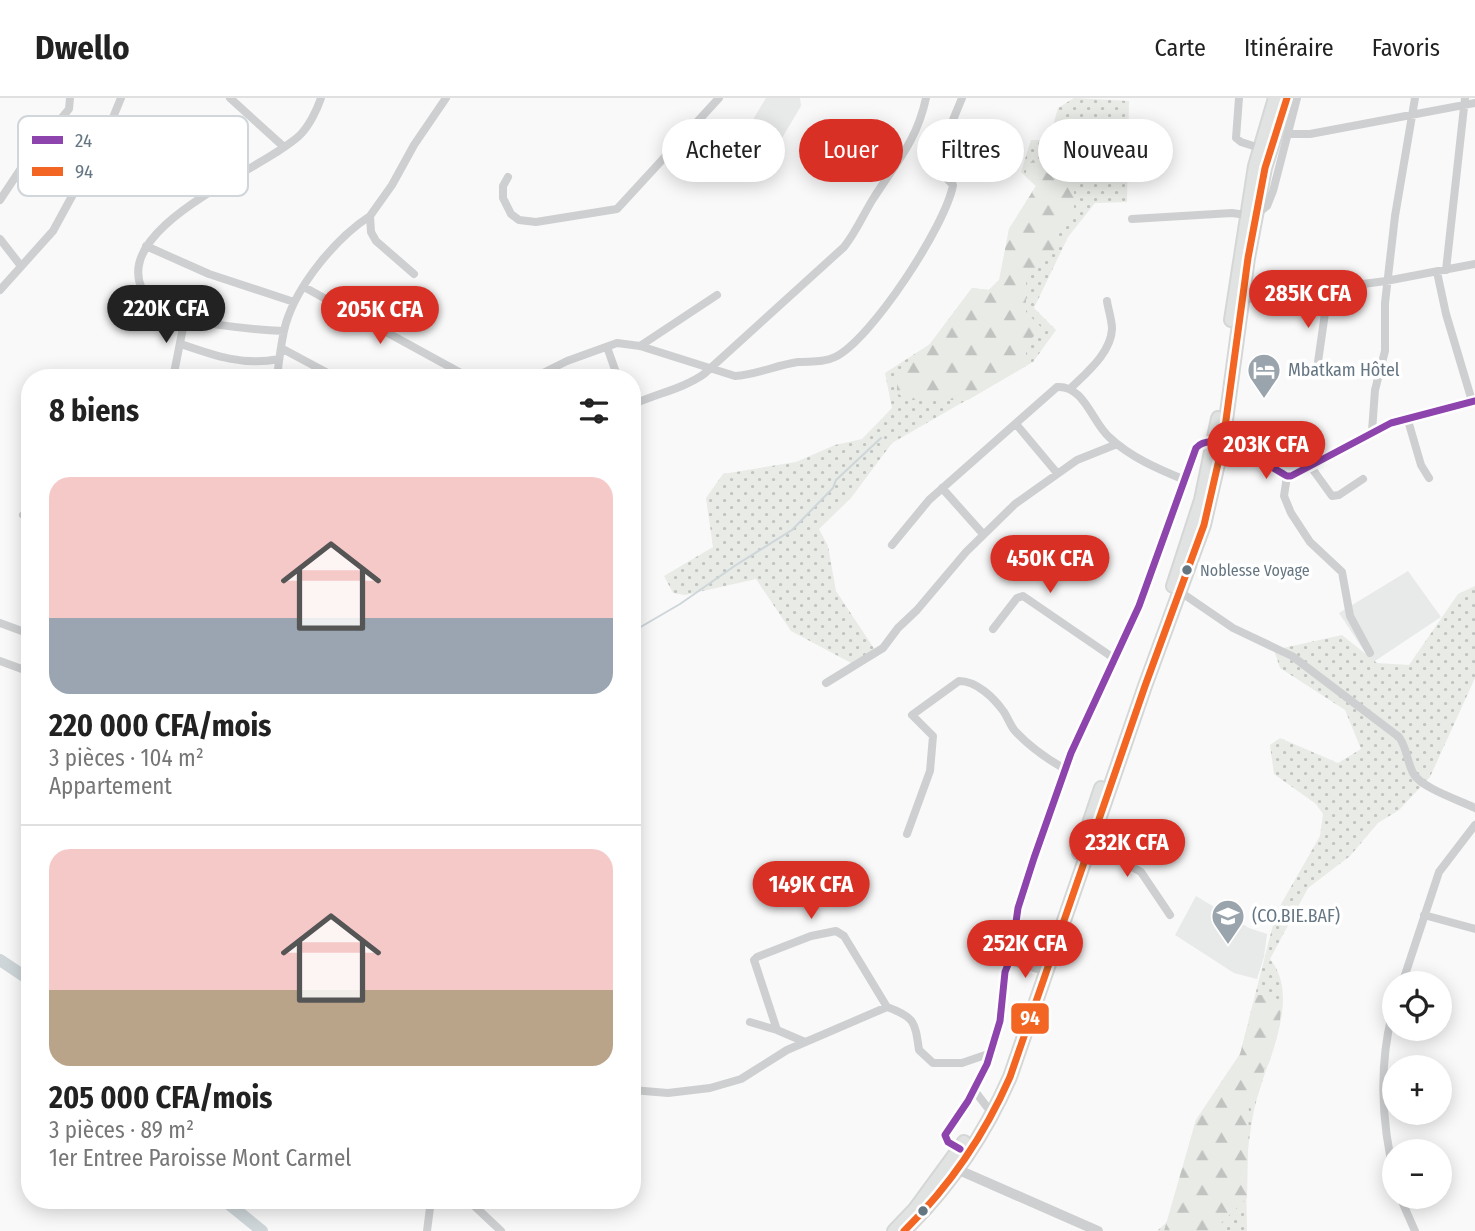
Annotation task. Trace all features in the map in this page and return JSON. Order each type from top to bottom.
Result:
[{"type":"highway","points":[[894,1231],[953,1167],[1004,1092],[1087,841],[1188,557],[1201,500],[1219,441],[1251,215],[1275,98]]},
{"type":"highway","points":[[1265,150],[1287,98]]},
{"type":"highway","points":[[904,1231],[941,1192],[960,1149],[987,1107],[1044,971]]},
{"type":"street","points":[[63,116],[69,109],[70,98]]},
{"type":"street","points":[[114,116],[121,98]]},
{"type":"street","points":[[230,98],[284,147]]},
{"type":"street","points":[[248,169],[300,134],[321,98]]},
{"type":"street","points":[[277,369],[284,331],[294,302],[346,233],[370,216],[446,98]]},
{"type":"street","points":[[508,177],[503,186],[503,198],[511,215],[519,220],[536,222],[617,209],[719,98]]},
{"type":"street","points":[[641,400],[698,378],[845,247],[917,131],[926,98]]},
{"type":"street","points":[[550,369],[617,343],[640,346],[735,376],[751,375],[797,362],[822,362],[837,356],[869,325],[908,276],[941,219],[953,185],[936,167],[936,161],[962,98]]},
{"type":"street","points":[[1239,98],[1236,138],[1265,150]]},
{"type":"street","points":[[1132,219],[1232,213],[1251,215],[1267,206],[1297,98]]},
{"type":"street","points":[[1372,431],[1375,390],[1385,351],[1387,281],[1395,216],[1415,98]]},
{"type":"street","points":[[1289,134],[1310,134],[1465,102],[1475,103]]},
{"type":"street","points":[[960,1149],[948,1142],[945,1135],[974,1090],[990,1053],[1000,1021],[1018,908],[1065,769],[1139,606],[1198,445],[1206,441],[1219,441],[1287,476],[1311,467],[1372,431],[1408,417],[1474,401],[1446,314],[1442,271],[1465,102]]},
{"type":"street","points":[[0,200],[18,172]]},
{"type":"street","points":[[0,290],[43,244],[73,196]]},
{"type":"street","points":[[205,196],[167,222],[146,246],[138,267],[140,285],[147,299],[159,310],[185,318],[284,331]]},
{"type":"street","points":[[370,216],[371,232],[376,241],[414,274]]},
{"type":"street","points":[[0,239],[21,266]]},
{"type":"street","points":[[146,246],[209,274],[294,302]]},
{"type":"street","points":[[1238,300],[1387,281],[1475,264]]},
{"type":"street","points":[[304,286],[454,369]]},
{"type":"street","points":[[1317,369],[1325,313],[1323,290]]},
{"type":"street","points":[[640,346],[717,295]]},
{"type":"street","points":[[1070,389],[1091,368],[1110,338],[1112,327],[1107,300]]},
{"type":"street","points":[[175,369],[185,318]]},
{"type":"street","points":[[181,344],[218,357],[244,362],[279,359]]},
{"type":"street","points":[[607,346],[615,369]]},
{"type":"street","points":[[281,348],[320,369]]},
{"type":"street","points":[[892,545],[912,519],[942,488],[1052,390],[1061,387],[1070,389],[1086,405],[1101,428],[1117,444],[1146,462],[1185,480]]},
{"type":"street","points":[[1408,417],[1421,466],[1429,478]]},
{"type":"street","points":[[1016,424],[1057,472]]},
{"type":"street","points":[[826,683],[880,652],[898,628],[983,534],[1016,504],[1057,472],[1090,453],[1117,444]]},
{"type":"street","points":[[1311,467],[1332,496],[1339,495],[1363,479]]},
{"type":"street","points":[[1287,476],[1284,496],[1291,513],[1310,542],[1342,572],[1350,616],[1370,653]]},
{"type":"street","points":[[942,488],[983,534]]},
{"type":"street","points":[[1175,590],[1233,628],[1284,651],[1314,672],[1399,737],[1405,745],[1412,771],[1420,781],[1475,807]]},
{"type":"street","points":[[993,629],[1017,598],[1023,596],[1115,659]]},
{"type":"street","points":[[0,624],[21,631]]},
{"type":"street","points":[[0,661],[21,669]]},
{"type":"street","points":[[906,834],[930,771],[933,736],[912,715],[959,681],[967,681],[985,692],[1005,713],[1016,732],[1038,752],[1065,769]]},
{"type":"street","points":[[1406,971],[1439,872],[1475,825]]},
{"type":"street","points":[[1087,841],[1141,872],[1170,915]]},
{"type":"street","points":[[1424,915],[1475,929]]},
{"type":"street","points":[[777,1030],[754,960],[820,934],[836,931],[844,936],[887,1007],[914,1022],[919,1050],[933,1063],[962,1063],[990,1053]]},
{"type":"street","points":[[1010,961],[1044,971]]},
{"type":"street","points":[[641,1091],[668,1093],[710,1088],[741,1079],[774,1057],[887,1007]]},
{"type":"street","points":[[750,1022],[805,1042]]},
{"type":"street","points":[[1386,1041],[1383,1068],[1388,1139]]},
{"type":"street","points":[[974,1090],[987,1107]]},
{"type":"street","points":[[953,1167],[1098,1231]]},
{"type":"street","points":[[427,1231],[430,1209]]},
{"type":"street","points":[[477,1209],[500,1231]]},
{"type":"street","points":[[1405,1209],[1415,1231]]},
{"type":"shaded area","points":[[766,98],[800,98],[801,106],[785,133],[785,119],[753,119]]},
{"type":"shaded area","points":[[1408,571],[1441,617],[1372,663],[1339,613]]},
{"type":"shaded area","name":"(CO.BIE.BAF)","points":[[1196,896],[1249,928],[1267,934],[1257,979],[1234,973],[1175,935]]},
{"type":"green space","points":[[1074,98],[1129,101],[1129,119],[1055,119],[1058,108]]},
{"type":"green space","points":[[1031,140],[1038,140],[1038,182],[1127,182],[1127,202],[1095,203],[1068,237],[1034,308],[1056,330],[1033,362],[892,443],[851,498],[819,529],[828,546],[836,591],[877,653],[855,665],[791,631],[756,579],[685,595],[673,593],[664,576],[713,547],[706,498],[723,474],[796,462],[835,445],[862,439],[892,408],[885,373],[930,344],[972,288],[989,290],[999,280],[1009,229],[1036,186],[1024,175],[1024,162]]},
{"type":"green space","points":[[1034,159],[1038,159],[1038,182],[1074,182],[1074,215],[1058,231],[1058,247],[1026,280],[1026,312],[1042,328],[1026,344],[1026,366],[968,400],[905,400],[897,392],[897,376],[930,344],[972,288],[989,290],[1000,279],[1009,229],[1036,186],[1026,177],[1026,167]]},
{"type":"green space","points":[[1475,586],[1475,678],[1430,777],[1399,810],[1378,823],[1350,856],[1308,888],[1270,959],[1279,974],[1283,1007],[1251,1126],[1246,1170],[1247,1231],[1157,1231],[1168,1221],[1196,1120],[1240,1054],[1276,913],[1320,836],[1323,814],[1316,804],[1274,774],[1270,745],[1280,738],[1338,763],[1361,749],[1345,710],[1280,668],[1274,650],[1342,635],[1377,663],[1409,665],[1458,594]]},
{"type":"green space","points":[[1257,995],[1273,995],[1281,1003],[1281,1011],[1276,1041],[1260,1088],[1249,1099],[1247,1198],[1217,1227],[1217,1231],[1164,1231],[1196,1120],[1240,1054]]},
{"type":"waterway","points":[[641,627],[792,530],[833,488],[836,480],[881,438]]},
{"type":"waterway","points":[[0,960],[21,974]]},
{"type":"waterway","points":[[235,1209],[262,1231]]},
{"type":"transit line","name":"94","points":[[904,1231],[936,1197],[964,1159],[989,1119],[1010,1077],[1145,686],[1204,525],[1223,442],[1248,258],[1265,168],[1287,98]]},
{"type":"transit line","name":"24","points":[[960,1149],[948,1142],[945,1135],[968,1101],[987,1064],[1000,1021],[1005,972],[1011,957],[1018,908],[1034,858],[1071,753],[1139,606],[1196,448],[1215,442],[1228,445],[1291,476],[1391,423],[1475,401]]},
{"type":"place","name":"Mbatkam Hôtel","points":[[1264,400]]},
{"type":"place","name":"Noblesse Voyage","points":[[1187,570]]},
{"type":"place","name":"(CO.BIE.BAF)","points":[[1228,946]]}]
